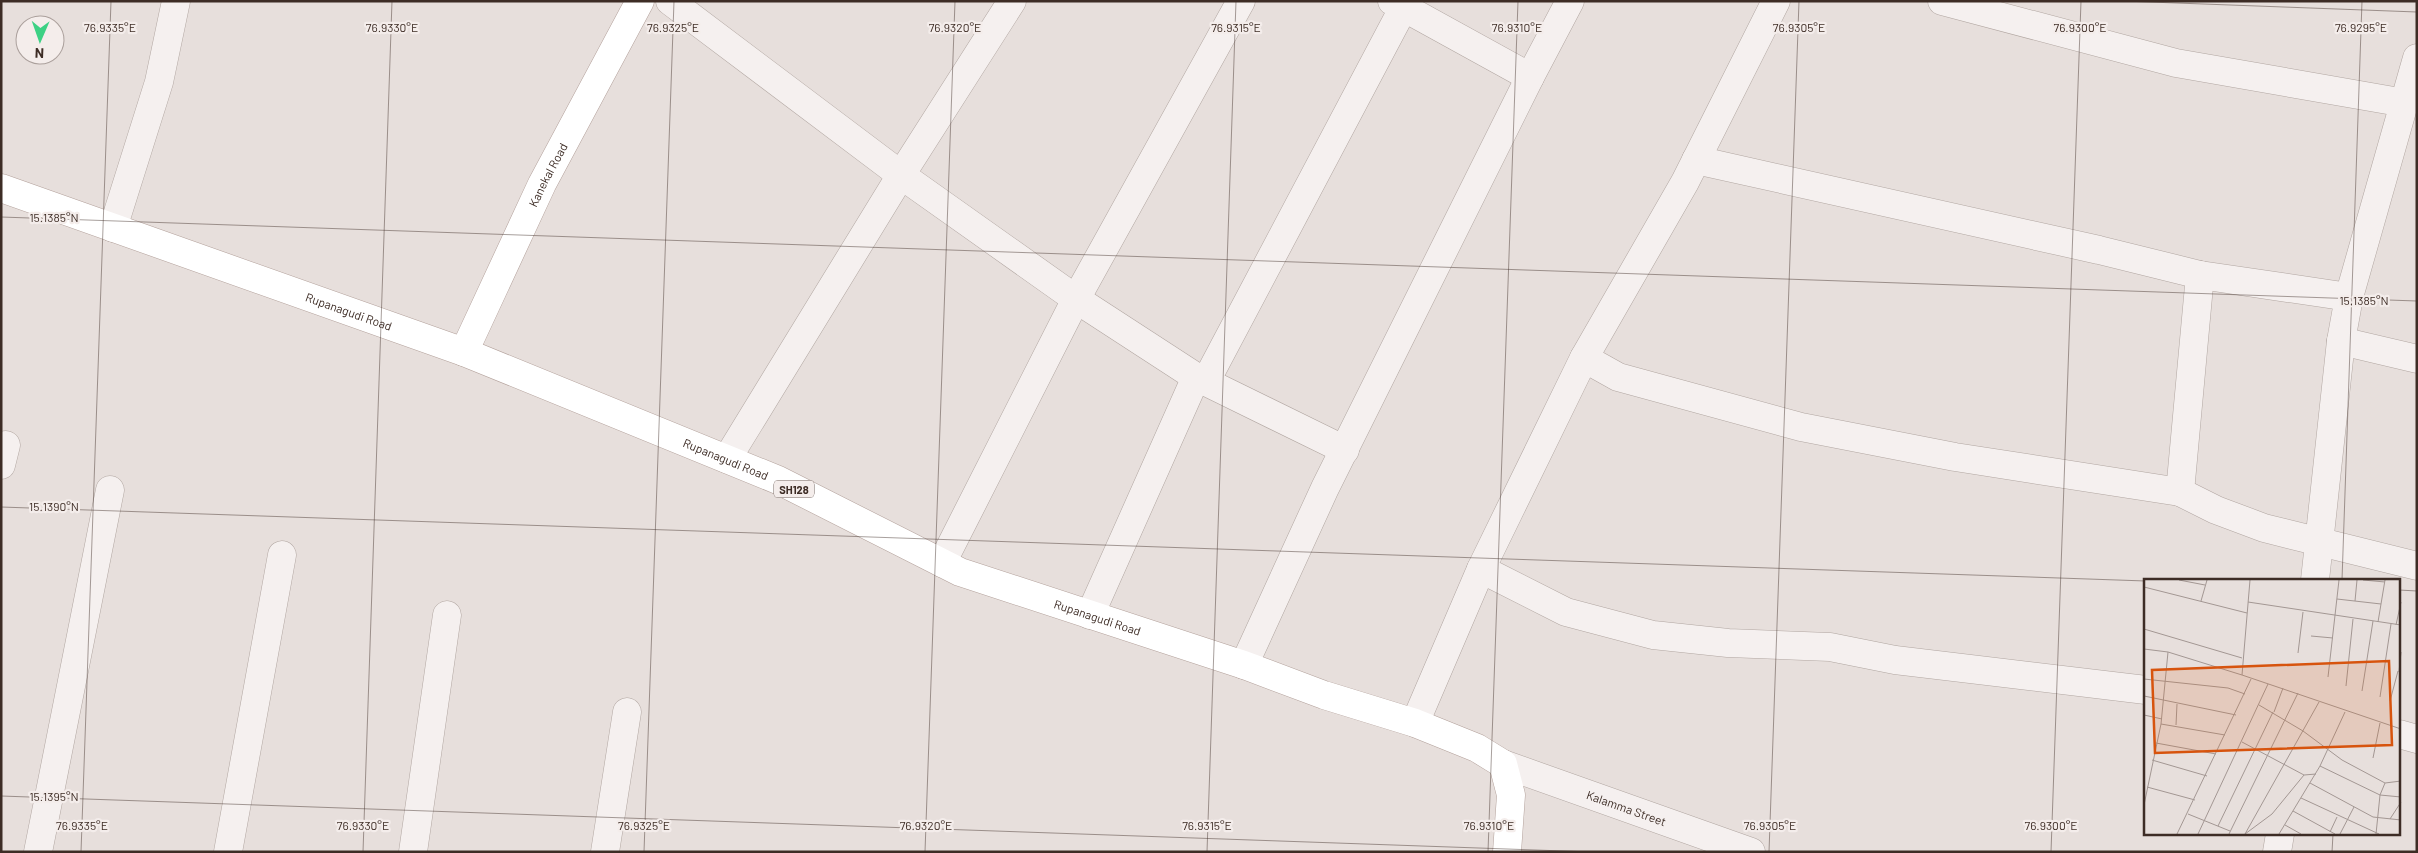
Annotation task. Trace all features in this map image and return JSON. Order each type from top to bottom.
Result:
[{"type":"main road","name":"Kanekal Road","points":[[464,352],[542,184],[640,1]]},
{"type":"main road","name":"Rupanagudi Road","points":[[1,188],[464,352],[778,480],[960,572],[1244,665],[1324,695],[1415,723],[1476,748],[1503,764]]},
{"type":"main road","points":[[1503,764],[1512,795],[1507,850]]},
{"type":"street","points":[[112,228],[159,82],[176,1]]},
{"type":"street","points":[[670,1],[901,175],[1076,299],[1201,379],[1345,450]]},
{"type":"street","points":[[728,459],[901,175],[1012,1]]},
{"type":"street","points":[[942,563],[1076,299],[1241,1]]},
{"type":"street","points":[[1244,665],[1325,488],[1530,77],[1570,1]]},
{"type":"street","points":[[1415,723],[1481,569],[1584,358],[1696,160],[1776,1]]},
{"type":"street","points":[[1942,1],[2176,63],[2404,103]]},
{"type":"street","points":[[1090,615],[1201,379],[1401,3],[1530,77]]},
{"type":"street","points":[[2315,579],[2321,544],[2341,341],[2349,297],[2417,58]]},
{"type":"street","points":[[1696,160],[2099,250],[2200,275],[2349,297]]},
{"type":"street","points":[[2180,492],[2200,275]]},
{"type":"street","points":[[2341,341],[2417,359]]},
{"type":"street","points":[[1584,358],[1618,377],[1801,427],[1956,457],[2180,492],[2216,510],[2264,528],[2321,544],[2417,566]]},
{"type":"street","points":[[38,852],[110,490]]},
{"type":"street","points":[[228,852],[282,555]]},
{"type":"street","points":[[1481,569],[1566,612],[1653,635],[1728,643],[1830,648],[1896,660],[2144,690]]},
{"type":"street","points":[[413,852],[447,615]]},
{"type":"street","points":[[605,852],[628,712]]},
{"type":"street","points":[[2400,734],[2417,739]]},
{"type":"street","name":"Kalamma Street","points":[[1503,764],[1751,852]]},
{"type":"street","points":[[2278,852],[2280,836]]}]
